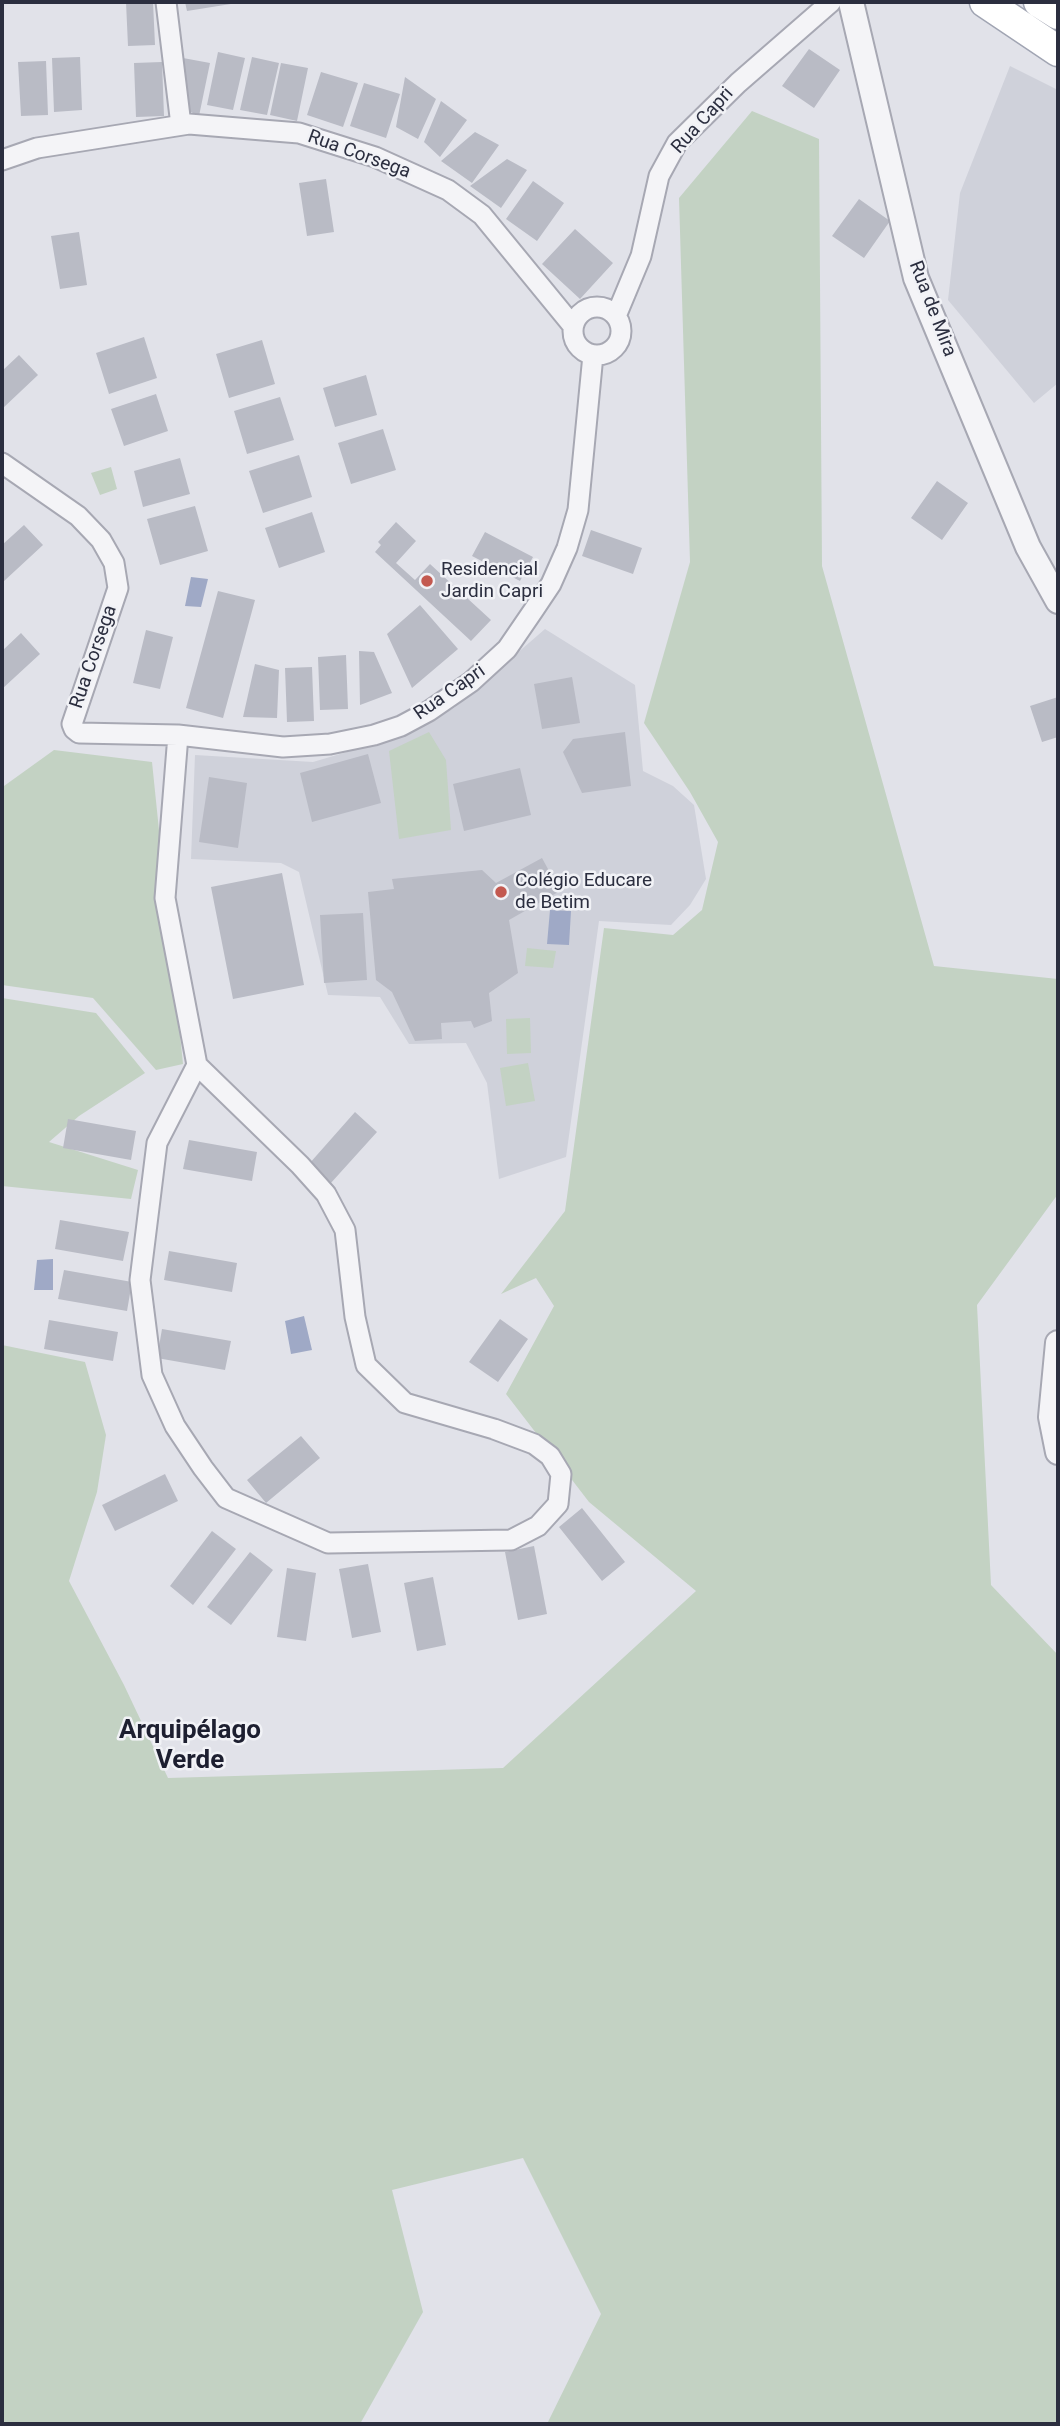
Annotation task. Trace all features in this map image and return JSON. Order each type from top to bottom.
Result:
[{"type":"main road","points":[[985,2],[1058,51]]},
{"type":"street","points":[[166,2],[181,125]]},
{"type":"street","name":"Rua Capri","points":[[79,733],[178,735],[283,747],[330,744],[401,726],[429,711],[471,682],[507,649],[551,583],[567,548],[578,510],[593,355],[610,351],[620,340],[622,332],[616,316],[641,256],[659,176],[677,143],[738,83],[831,2]]},
{"type":"street","name":"Rua de Mira","points":[[851,2],[916,278],[1028,547],[1058,601]]},
{"type":"street","name":"Rua Corsega","points":[[2,160],[37,148],[181,125],[299,133],[375,157],[448,190],[482,215],[573,326]]},
{"type":"street","points":[[593,355],[580,348],[575,341],[573,326],[581,313],[592,307],[609,310],[616,316]]},
{"type":"street","name":"Rua Corsega","points":[[2,463],[78,516],[101,540],[114,563],[118,588],[72,724],[79,733]]},
{"type":"street","points":[[178,735],[165,898],[197,1065],[300,1165],[326,1194],[345,1230],[355,1317],[366,1365],[405,1403],[494,1429],[534,1444],[550,1457],[561,1474],[558,1504],[538,1526],[511,1540],[328,1543],[226,1498],[203,1468],[175,1426],[152,1375],[140,1280],[157,1143],[197,1065]]},
{"type":"street","points":[[1058,1343],[1051,1418],[1058,1452]]},
{"type":"shaded area","points":[[1010,66],[1058,90],[1058,383],[1034,403],[948,300],[960,193]]},
{"type":"shaded area","name":"Colégio Educare de Betim","points":[[545,629],[635,685],[643,771],[673,786],[694,805],[706,879],[690,905],[671,925],[599,921],[566,1157],[499,1179],[487,1083],[466,1043],[409,1044],[380,997],[328,995],[299,872],[281,863],[191,859],[195,755],[313,762],[381,742],[454,708]]},
{"type":"green space","points":[[752,111],[819,139],[822,566],[934,966],[1058,979],[1058,1194],[977,1305],[991,1585],[1058,1655],[1058,2424],[547,2424],[601,2314],[523,2158],[392,2190],[423,2312],[360,2424],[3,2424],[2,1345],[85,1362],[106,1435],[97,1492],[69,1581],[124,1685],[168,1778],[503,1768],[696,1591],[589,1502],[506,1394],[554,1306],[536,1278],[501,1294],[565,1211],[604,928],[673,935],[702,910],[718,842],[690,792],[644,723],[690,562],[679,198]]},
{"type":"green space","points":[[111,467],[117,489],[100,495],[91,473]]},
{"type":"green space","points":[[429,732],[446,760],[451,830],[399,839],[389,751]]},
{"type":"green space","points":[[54,750],[152,762],[183,1064],[156,1070],[93,998],[2,985],[2,785]]},
{"type":"green space","points":[[527,948],[556,951],[553,968],[525,966]]},
{"type":"green space","points":[[2,998],[96,1013],[145,1073],[79,1116],[49,1142],[138,1170],[131,1199],[2,1186]]},
{"type":"green space","points":[[530,1018],[531,1053],[507,1054],[506,1019]]},
{"type":"green space","points":[[528,1063],[535,1101],[506,1106],[500,1068]]},
{"type":"water","points":[[191,577],[208,579],[201,607],[185,606]]},
{"type":"water","points":[[550,910],[571,911],[569,945],[547,944]]},
{"type":"water","points":[[53,1259],[53,1290],[34,1290],[37,1260]]},
{"type":"water","points":[[304,1316],[312,1350],[291,1354],[285,1321]]},
{"type":"building","points":[[126,2],[153,2],[155,45],[128,46]]},
{"type":"building","points":[[185,2],[236,2],[237,3],[187,11]]},
{"type":"building","points":[[809,49],[840,70],[814,108],[782,86]]},
{"type":"building","points":[[218,52],[245,58],[233,110],[207,105]]},
{"type":"building","points":[[80,57],[82,110],[54,112],[52,58]]},
{"type":"building","points":[[252,57],[279,63],[267,115],[240,110]]},
{"type":"building","points":[[183,58],[210,63],[199,116],[185,109]]},
{"type":"building","points":[[46,61],[48,115],[21,116],[18,62]]},
{"type":"building","points":[[162,62],[164,116],[136,117],[134,63]]},
{"type":"building","points":[[281,63],[308,68],[297,121],[270,115]]},
{"type":"building","points":[[321,72],[358,83],[343,127],[307,115]]},
{"type":"building","points":[[405,77],[436,99],[418,139],[396,127]]},
{"type":"building","points":[[364,83],[400,94],[386,138],[350,126]]},
{"type":"building","points":[[441,101],[467,120],[440,157],[424,142]]},
{"type":"building","points":[[475,132],[499,145],[472,183],[441,161]]},
{"type":"building","points":[[507,159],[527,170],[501,208],[470,186]]},
{"type":"building","points":[[326,179],[334,232],[307,236],[299,183]]},
{"type":"building","points":[[533,181],[564,203],[537,241],[506,219]]},
{"type":"building","points":[[859,199],[890,221],[864,258],[832,236]]},
{"type":"building","points":[[575,229],[613,263],[580,299],[542,264]]},
{"type":"building","points":[[79,232],[87,285],[60,289],[51,236]]},
{"type":"building","points":[[144,337],[157,378],[109,394],[96,353]]},
{"type":"building","points":[[262,340],[275,384],[229,398],[216,354]]},
{"type":"building","points":[[19,355],[38,375],[2,409],[2,371]]},
{"type":"building","points":[[366,375],[377,415],[335,427],[323,388]]},
{"type":"building","points":[[156,394],[168,431],[124,446],[111,409]]},
{"type":"building","points":[[280,397],[294,440],[247,454],[234,411]]},
{"type":"building","points":[[383,429],[396,470],[351,484],[338,443]]},
{"type":"building","points":[[299,455],[312,497],[263,513],[249,471]]},
{"type":"building","points":[[180,458],[190,494],[143,507],[134,471]]},
{"type":"building","points":[[937,481],[968,503],[942,540],[911,518]]},
{"type":"building","points":[[195,506],[208,551],[160,565],[147,519]]},
{"type":"building","points":[[312,512],[325,552],[279,568],[265,528]]},
{"type":"building","name":"Residencial Jardin Capri","points":[[396,522],[416,541],[396,563],[415,580],[430,564],[491,620],[471,641],[375,552],[381,545],[378,542]]},
{"type":"building","points":[[24,525],[43,545],[3,582],[2,545]]},
{"type":"building","points":[[591,530],[642,548],[633,574],[582,556]]},
{"type":"building","points":[[485,532],[533,557],[520,581],[472,556]]},
{"type":"building","points":[[218,591],[255,600],[223,718],[186,708]]},
{"type":"building","points":[[420,605],[458,649],[412,688],[387,634]]},
{"type":"building","points":[[146,630],[173,637],[160,689],[133,683]]},
{"type":"building","points":[[21,633],[40,654],[2,689],[2,651]]},
{"type":"building","points":[[359,651],[374,652],[392,693],[360,705]]},
{"type":"building","points":[[346,655],[348,709],[320,710],[318,657]]},
{"type":"building","points":[[255,664],[279,670],[277,718],[243,717]]},
{"type":"building","points":[[312,667],[314,721],[287,722],[285,668]]},
{"type":"building","points":[[572,677],[580,723],[542,729],[534,684]]},
{"type":"building","points":[[1058,697],[1058,737],[1042,742],[1030,706]]},
{"type":"building","points":[[625,732],[631,786],[582,793],[563,752],[573,739]]},
{"type":"building","points":[[368,754],[381,803],[312,822],[300,773]]},
{"type":"building","points":[[520,768],[531,815],[464,831],[453,784]]},
{"type":"building","points":[[209,777],[247,783],[238,848],[199,842]]},
{"type":"building","points":[[542,858],[560,891],[509,920],[518,973],[489,993],[492,1021],[474,1028],[471,1021],[441,1023],[442,1039],[415,1041],[392,992],[376,980],[368,892],[394,889],[392,879],[482,870],[496,883]]},
{"type":"building","points":[[282,873],[304,985],[233,999],[211,887]]},
{"type":"building","points":[[363,913],[367,980],[324,983],[320,915]]},
{"type":"building","points":[[355,1112],[377,1132],[330,1184],[309,1164]]},
{"type":"building","points":[[68,1119],[136,1131],[131,1160],[63,1148]]},
{"type":"building","points":[[189,1140],[257,1152],[252,1181],[183,1169]]},
{"type":"building","points":[[60,1220],[129,1232],[123,1261],[55,1249]]},
{"type":"building","points":[[169,1251],[237,1263],[232,1292],[164,1280]]},
{"type":"building","points":[[64,1270],[132,1282],[127,1311],[58,1299]]},
{"type":"building","points":[[500,1319],[528,1339],[498,1382],[469,1362]]},
{"type":"building","points":[[49,1320],[118,1332],[113,1361],[44,1349]]},
{"type":"building","points":[[162,1329],[231,1341],[225,1370],[157,1358]]},
{"type":"building","points":[[301,1436],[320,1458],[266,1503],[247,1480]]},
{"type":"building","points":[[165,1474],[178,1501],[115,1531],[102,1505]]},
{"type":"building","points":[[582,1508],[625,1562],[602,1581],[559,1527]]},
{"type":"building","points":[[212,1531],[236,1549],[193,1605],[170,1586]]},
{"type":"building","points":[[534,1546],[547,1614],[518,1620],[505,1552]]},
{"type":"building","points":[[250,1552],[273,1570],[231,1625],[207,1607]]},
{"type":"building","points":[[368,1564],[381,1632],[352,1638],[339,1569]]},
{"type":"building","points":[[287,1568],[316,1573],[306,1641],[277,1637]]},
{"type":"building","points":[[433,1577],[446,1645],[417,1651],[404,1583]]},
{"type":"place","name":"Residencial Jardin Capri","points":[[427,581]]},
{"type":"place","name":"Colégio Educare de Betim","points":[[501,892]]},
{"type":"district","name":"Arquipélago Verde","points":[[190,1746]]}]
